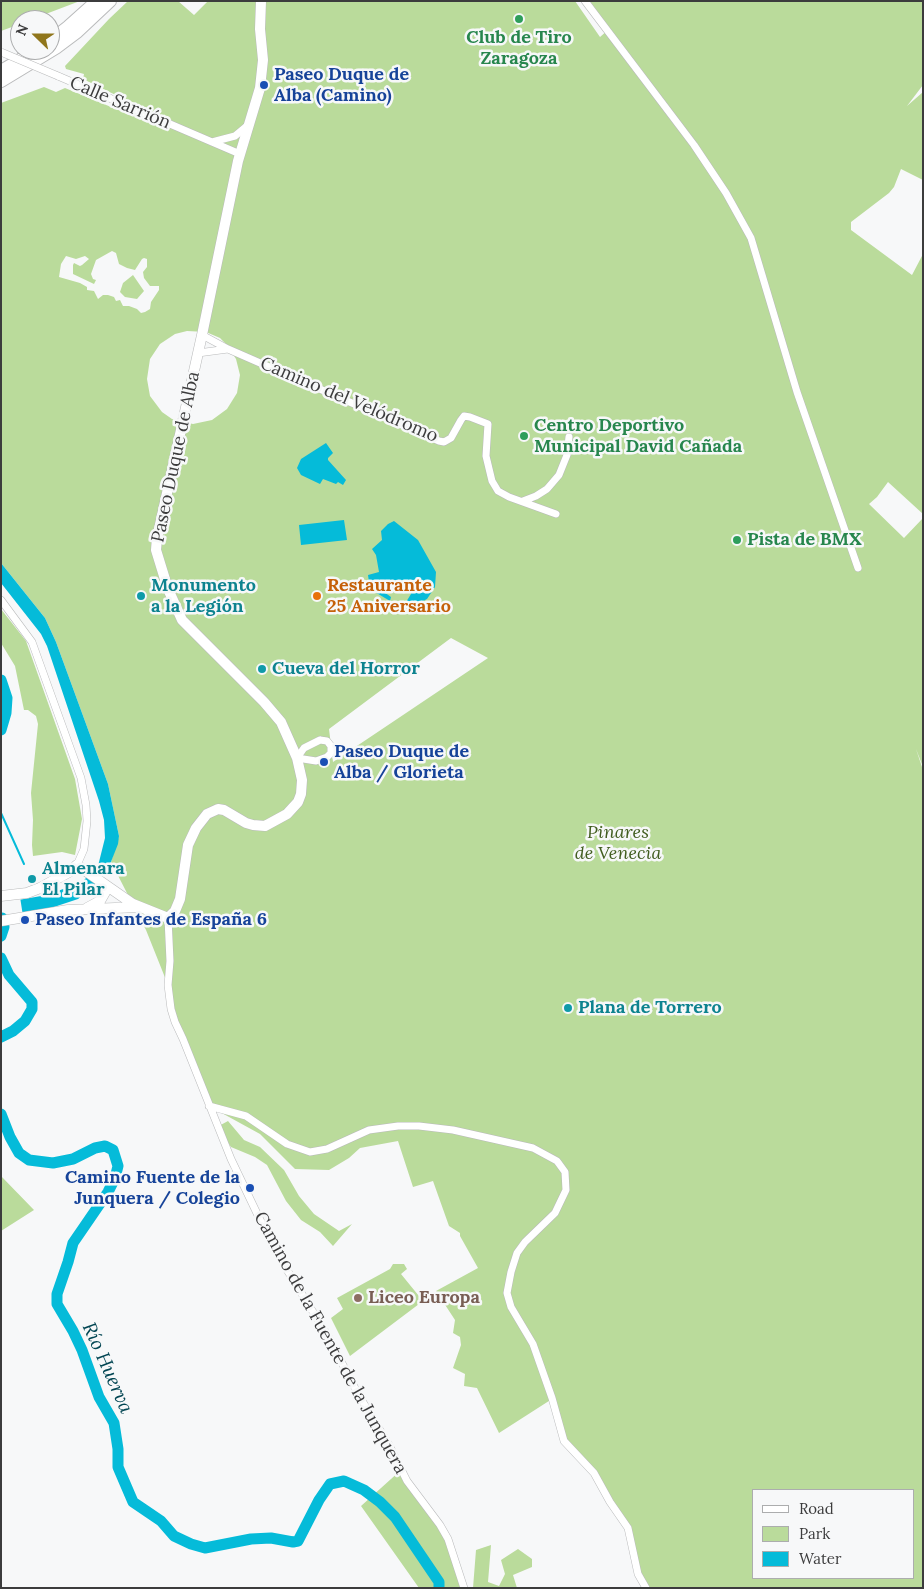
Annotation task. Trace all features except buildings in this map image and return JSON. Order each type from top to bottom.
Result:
[{"type":"highway","points":[[60,33],[104,2]]},
{"type":"highway","points":[[1,82],[57,47],[77,32],[104,2]]},
{"type":"highway","points":[[1,71],[20,60]]},
{"type":"street","name":"Paseo Duque de Alba","points":[[168,918],[175,911],[180,899],[186,852],[192,836],[201,820],[207,814],[218,809],[229,812],[253,825],[265,826],[281,819],[294,809],[301,794],[302,780],[297,758],[281,722],[264,702],[182,620],[170,594],[157,555],[157,538],[240,154],[259,95],[263,70],[259,20],[261,1]]},
{"type":"street","points":[[586,1],[694,145],[726,193],[751,238],[797,392],[858,568]]},
{"type":"street","name":"Calle Sarrión","points":[[1,52],[240,154]]},
{"type":"street","points":[[211,142],[235,136],[250,122]]},
{"type":"street","name":"Camino del Velódromo","points":[[202,335],[439,441],[446,441],[452,436],[464,416],[488,424],[486,456],[492,481],[498,491],[509,498],[523,501]]},
{"type":"street","points":[[198,353],[228,348]]},
{"type":"street","points":[[523,501],[547,489],[559,476],[567,455],[569,437]]},
{"type":"street","points":[[523,501],[556,514]]},
{"type":"street","points":[[1,600],[32,642],[81,778],[87,821],[84,849],[77,865],[70,872],[52,883],[33,891],[1,896]]},
{"type":"street","points":[[322,740],[330,744],[332,751],[330,755],[319,761],[297,758],[304,748],[322,740]]},
{"type":"street","points":[[292,745],[304,748]]},
{"type":"street","points":[[77,865],[140,907],[168,918]]},
{"type":"street","points":[[81,910],[100,901],[106,885]]},
{"type":"street","points":[[1,921],[59,911],[140,907]]},
{"type":"street","name":"Camino de la Fuente de la Junquera","points":[[168,918],[170,961],[168,985],[174,1022],[183,1039],[231,1159],[270,1242],[328,1336],[407,1481],[440,1525],[448,1539],[464,1588]]},
{"type":"street","points":[[209,1106],[246,1116],[287,1144],[310,1152],[327,1149],[369,1130],[398,1126],[420,1126],[453,1130],[533,1148],[557,1161],[565,1172],[566,1190],[555,1213],[525,1242],[517,1253],[507,1293],[511,1307],[533,1344],[552,1398],[564,1441],[594,1472],[610,1502],[628,1528],[638,1574],[646,1588]]},
{"type":"green space","points":[[1,1],[80,1],[56,10],[10,10],[10,28],[1,31]]},
{"type":"green space","name":"Pinares de Venecia","points":[[128,1],[178,1],[194,15],[208,1],[575,1],[600,37],[608,30],[585,1],[923,1],[923,85],[907,106],[923,92],[923,180],[901,169],[894,187],[851,222],[851,230],[912,275],[923,254],[923,514],[888,482],[869,504],[904,538],[923,518],[923,767],[916,749],[923,770],[923,1588],[646,1588],[638,1574],[628,1528],[603,1488],[564,1441],[552,1399],[499,1433],[477,1388],[464,1386],[465,1374],[453,1368],[461,1345],[460,1337],[453,1333],[455,1320],[436,1291],[478,1268],[460,1233],[449,1226],[433,1181],[413,1187],[398,1141],[360,1148],[349,1158],[329,1170],[295,1169],[260,1134],[209,1106],[183,1039],[168,985],[146,930],[111,862],[119,836],[108,784],[56,642],[45,618],[1,563],[1,103],[44,87],[56,92],[65,88],[128,114],[134,110],[134,104],[83,79],[84,74],[66,69],[65,66]],"holes":[[[112,251],[116,253],[119,264],[135,270],[142,259],[147,259],[147,267],[143,272],[144,278],[150,286],[159,286],[159,290],[151,302],[150,309],[145,312],[141,313],[137,309],[123,306],[120,300],[116,301],[114,297],[108,295],[103,295],[98,299],[94,291],[87,290],[87,287],[80,283],[59,277],[61,264],[66,256],[76,259],[85,256],[89,259],[82,265],[74,263],[73,274],[94,284],[96,280],[93,279],[91,274],[96,260]],[[187,331],[206,332],[220,338],[236,359],[240,375],[237,393],[227,409],[212,420],[193,424],[172,419],[162,412],[150,396],[147,379],[150,359],[160,344],[175,334]],[[451,638],[488,658],[333,762],[329,729]]]},
{"type":"green space","points":[[133,275],[144,291],[137,299],[125,297],[120,292],[123,283]]},
{"type":"green space","points":[[1,609],[26,641],[75,779],[82,819],[75,855],[62,852],[33,856],[31,793],[38,724],[36,716],[28,710],[24,710],[15,666],[1,643]]},
{"type":"green space","points":[[228,1121],[244,1140],[260,1147],[284,1170],[299,1196],[314,1214],[339,1231],[352,1224],[333,1246],[320,1232],[301,1220],[286,1201],[267,1165],[255,1157],[231,1147],[217,1127]]},
{"type":"green space","points":[[1,1176],[34,1210],[1,1231]]},
{"type":"green space","points":[[393,1264],[404,1264],[407,1269],[401,1274],[423,1301],[350,1356],[331,1318],[343,1309],[337,1298],[390,1269]]},
{"type":"green space","points":[[401,1470],[440,1525],[464,1588],[419,1588],[361,1506]]},
{"type":"green space","points":[[491,1545],[488,1582],[499,1586],[505,1574],[501,1560],[518,1549],[532,1559],[532,1567],[513,1575],[517,1588],[473,1588],[476,1550]]},
{"type":"water","points":[[326,443],[333,453],[328,460],[346,480],[343,485],[323,479],[320,484],[301,475],[297,468],[301,459]]},
{"type":"water","points":[[344,520],[347,540],[301,545],[299,525]]},
{"type":"water","points":[[394,521],[418,540],[436,572],[435,587],[427,599],[409,613],[404,611],[403,607],[411,594],[411,586],[408,584],[397,581],[385,587],[384,592],[391,597],[390,601],[370,589],[368,575],[379,572],[376,555],[372,549],[382,540],[381,531]]},
{"type":"water","points":[[1,563],[45,618],[56,642],[108,784],[119,836],[118,844],[107,872],[91,889],[78,899],[51,908],[1,917],[1,903],[47,895],[82,882],[98,866],[105,838],[104,820],[99,801],[47,646],[41,634],[1,583]]},
{"type":"pier","points":[[20,897],[23,916],[1,920],[1,901]]},
{"type":"waterway","name":"Río Huerva","points":[[1,680],[7,698],[6,713],[1,730]]},
{"type":"waterway","points":[[1,813],[24,864]]},
{"type":"waterway","name":"Río Huerva","points":[[1,936],[4,927],[2,918]]},
{"type":"waterway","name":"Río Huerva","points":[[1,958],[9,975],[32,1002],[32,1009],[25,1021],[13,1031],[1,1037]]},
{"type":"waterway","name":"Río Huerva","points":[[1,1114],[19,1153],[29,1160],[53,1163],[73,1159],[95,1148],[105,1146],[113,1150],[118,1166],[115,1178],[108,1192],[73,1243],[57,1294],[57,1304],[73,1331],[99,1397],[114,1423],[118,1449],[118,1467],[133,1502],[161,1521],[174,1536],[205,1548],[251,1539],[271,1538],[293,1542],[298,1541],[319,1500],[330,1484],[344,1481],[364,1490],[395,1517],[439,1582],[439,1588]]},
{"type":"place","name":"Club de Tiro Zaragoza","points":[[519,19]]},
{"type":"place","name":"Paseo Duque de Alba (Camino)","points":[[264,85]]},
{"type":"place","name":"Centro Deportivo Municipal David Cañada","points":[[524,436]]},
{"type":"place","name":"Pista de BMX","points":[[737,540]]},
{"type":"place","name":"Monumento a la Legión","points":[[141,596]]},
{"type":"place","name":"Restaurante 25 Aniversario","points":[[317,596]]},
{"type":"place","name":"Cueva del Horror","points":[[262,669]]},
{"type":"place","name":"Paseo Duque de Alba / Glorieta","points":[[324,762]]},
{"type":"place","name":"Almenara El Pilar","points":[[32,879]]},
{"type":"place","name":"Paseo Infantes de España 6","points":[[25,920]]},
{"type":"place","name":"Plana de Torrero","points":[[568,1008]]},
{"type":"place","name":"Camino Fuente de la Junquera / Colegio","points":[[250,1188]]},
{"type":"place","name":"Liceo Europa","points":[[358,1298]]}]
